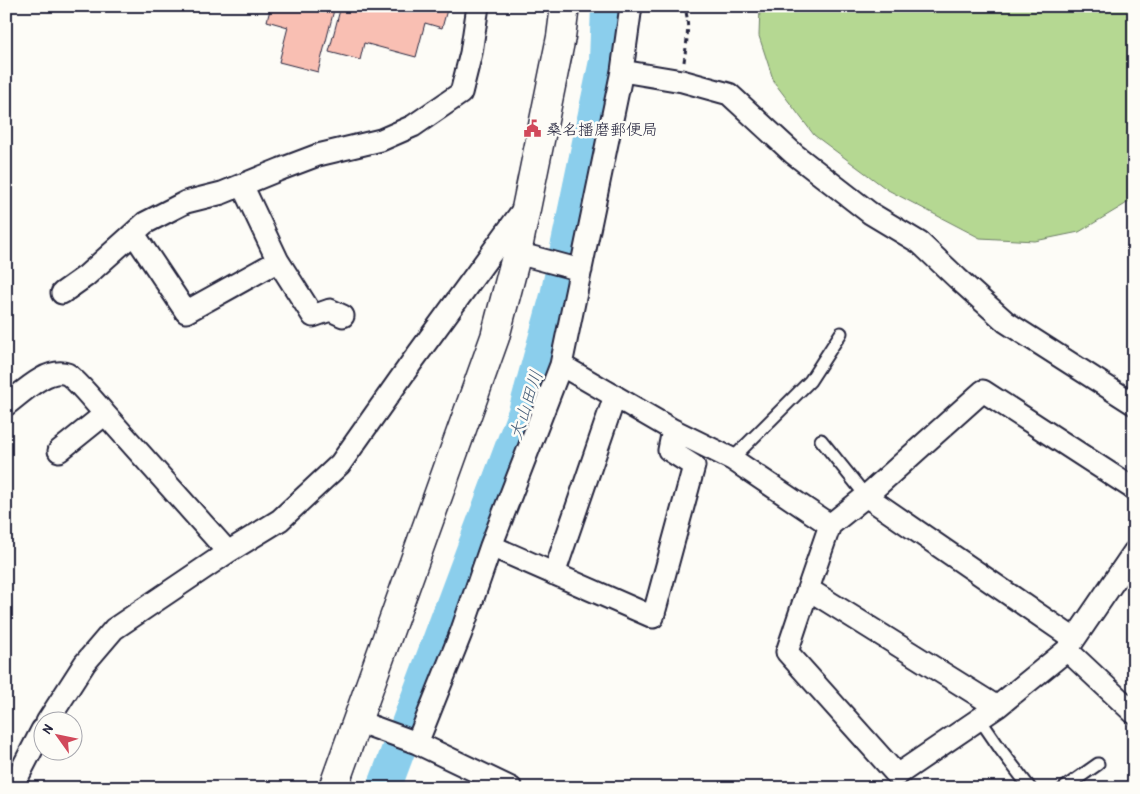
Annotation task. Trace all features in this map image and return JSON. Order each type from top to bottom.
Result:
[{"type":"street","points":[[62,293],[86,276],[145,224],[186,202],[222,193],[318,155],[381,140],[413,126],[461,93],[471,53],[478,6]]},
{"type":"street","points":[[333,788],[362,722],[523,255],[526,205],[562,37],[565,6]]},
{"type":"street","points":[[413,742],[460,633],[491,546],[561,365],[577,269],[622,71],[631,6]]},
{"type":"street","points":[[622,71],[682,81],[729,94],[794,154],[870,213],[920,243],[1006,322],[1134,404]]},
{"type":"street","points":[[242,185],[278,261],[313,316],[330,310],[343,316]]},
{"type":"street","points":[[53,712],[85,663],[114,629],[228,552],[280,520],[340,464],[526,205]]},
{"type":"street","points":[[134,234],[186,312],[278,261]]},
{"type":"street","points":[[523,255],[577,269]]},
{"type":"street","points":[[561,365],[673,430],[732,460],[830,525]]},
{"type":"street","points":[[6,405],[43,377],[54,374],[67,374],[79,384],[228,552]]},
{"type":"street","points":[[1134,488],[982,391],[866,496],[830,525],[787,652],[896,775],[997,707],[1071,644],[1134,552]]},
{"type":"street","points":[[554,574],[614,396]]},
{"type":"street","points":[[59,451],[105,414]]},
{"type":"street","points":[[491,546],[654,617],[694,466],[669,450],[673,430]]},
{"type":"street","points":[[866,496],[1071,644],[1134,713]]},
{"type":"street","points":[[808,589],[997,707]]},
{"type":"street","points":[[362,722],[413,742],[511,788]]},
{"type":"street","points":[[12,788],[32,749]]},
{"type":"lane","points":[[732,460],[810,381],[841,333]]},
{"type":"lane","points":[[821,440],[866,496]]},
{"type":"lane","points":[[979,718],[1030,788]]},
{"type":"lane","points":[[1064,788],[1098,764]]},
{"type":"path","points":[[682,81],[687,33],[684,6]]},
{"type":"green space","points":[[760,6],[1134,6],[1134,198],[1079,232],[1035,241],[980,238],[888,190],[814,135],[774,82],[759,36]]},
{"type":"building","points":[[271,6],[335,6],[318,72],[279,62],[288,27],[267,21]]},
{"type":"building","points":[[341,6],[448,6],[442,28],[425,23],[416,57],[364,43],[360,60],[329,52]]},
{"type":"waterway","name":"大山田川","points":[[384,788],[525,412],[557,296],[606,61],[608,6]]},
{"type":"place","name":"桑名播磨郵便局","points":[[532,129]]}]
